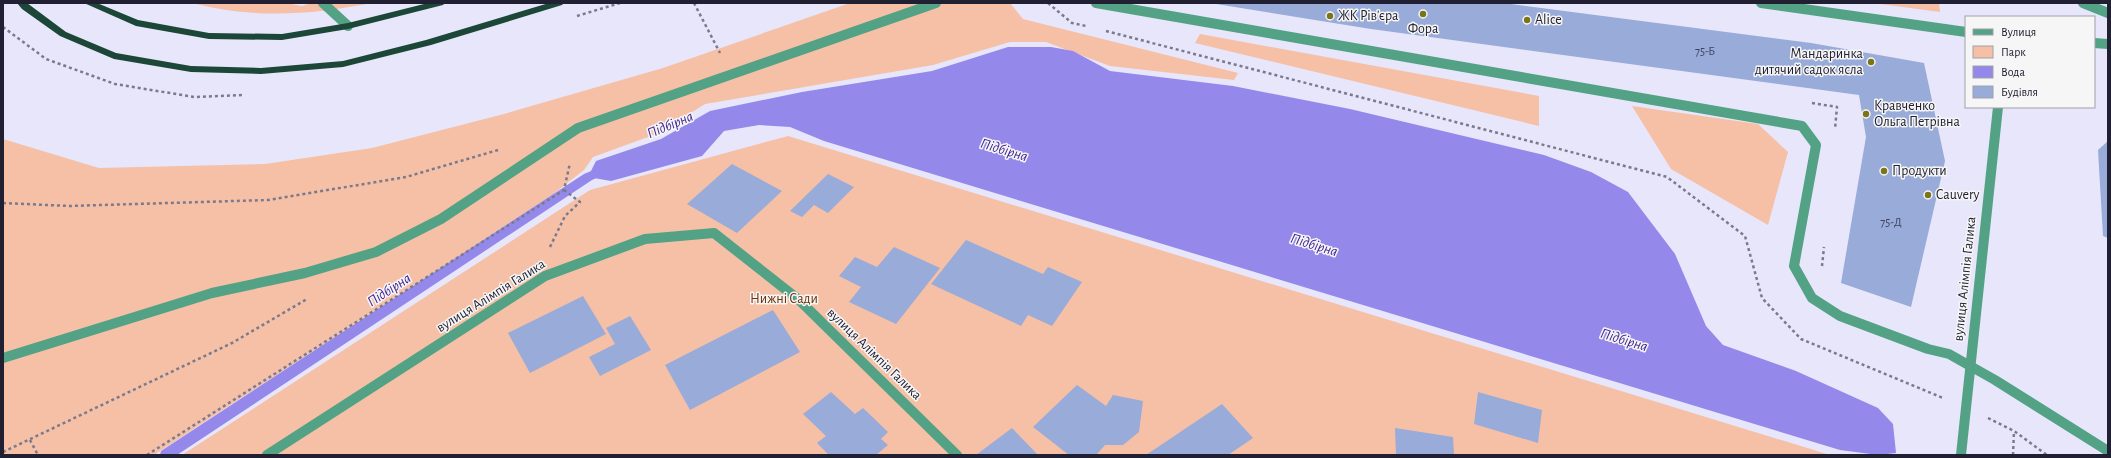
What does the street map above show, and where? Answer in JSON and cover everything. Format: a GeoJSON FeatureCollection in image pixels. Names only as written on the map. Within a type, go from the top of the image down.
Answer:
{"type":"FeatureCollection","features":[{"type":"Feature","properties":{"kind":"highway"},"geometry":{"type":"LineString","coordinates":[[22,3],[25,7],[63,34],[114,56],[191,68],[261,71],[343,64],[428,43],[559,3]]}},
{"type":"Feature","properties":{"kind":"highway"},"geometry":{"type":"LineString","coordinates":[[90,3],[136,23],[209,36],[282,36],[348,26],[440,3]]}},
{"type":"Feature","properties":{"kind":"street"},"geometry":{"type":"LineString","coordinates":[[323,3],[348,26]]}},
{"type":"Feature","properties":{"kind":"street"},"geometry":{"type":"LineString","coordinates":[[3,358],[212,293],[305,274],[376,252],[441,219],[578,128],[936,3]]}},
{"type":"Feature","properties":{"kind":"street"},"geometry":{"type":"LineString","coordinates":[[1096,3],[1802,126],[1816,146],[1794,266],[1812,298],[1840,316],[1928,348],[1949,354],[1970,365],[2108,451]]}},
{"type":"Feature","properties":{"kind":"street"},"geometry":{"type":"LineString","coordinates":[[1761,3],[1965,32]]}},
{"type":"Feature","properties":{"kind":"street"},"geometry":{"type":"LineString","coordinates":[[2083,3],[2108,13]]}},
{"type":"Feature","properties":{"kind":"street"},"geometry":{"type":"LineString","coordinates":[[2095,43],[2108,44]]}},
{"type":"Feature","properties":{"kind":"street","name":"вулиця Алімпія Галика"},"geometry":{"type":"LineString","coordinates":[[1961,455],[1998,108]]}},
{"type":"Feature","properties":{"kind":"street","name":"вулиця Алімпія Галика"},"geometry":{"type":"LineString","coordinates":[[267,455],[545,276],[645,239],[714,233],[798,300],[957,455]]}},
{"type":"Feature","properties":{"kind":"path"},"geometry":{"type":"LineString","coordinates":[[694,3],[731,74]]}},
{"type":"Feature","properties":{"kind":"path"},"geometry":{"type":"LineString","coordinates":[[1048,3],[1072,22],[1088,26]]}},
{"type":"Feature","properties":{"kind":"path"},"geometry":{"type":"LineString","coordinates":[[1103,30],[1667,177],[1745,236],[1762,298],[1801,339],[1966,407],[2014,430],[2047,455]]}},
{"type":"Feature","properties":{"kind":"path"},"geometry":{"type":"LineString","coordinates":[[147,455],[564,190],[578,128]]}},
{"type":"Feature","properties":{"kind":"path"},"geometry":{"type":"LineString","coordinates":[[3,203],[69,206],[268,200],[406,177],[503,149]]}},
{"type":"Feature","properties":{"kind":"path"},"geometry":{"type":"LineString","coordinates":[[545,276],[542,264],[565,216],[580,202],[564,190]]}},
{"type":"Feature","properties":{"kind":"path"},"geometry":{"type":"LineString","coordinates":[[3,452],[232,343],[313,295]]}},
{"type":"Feature","properties":{"kind":"path"},"geometry":{"type":"LineString","coordinates":[[2012,455],[2014,430]]}},
{"type":"Feature","properties":{"kind":"path"},"geometry":{"type":"LineString","coordinates":[[30,440],[38,455]]}},
{"type":"Feature","properties":{"kind":"green space"},"geometry":{"type":"Polygon","coordinates":[[[192,3],[286,3],[302,6],[311,3],[372,3],[326,10],[282,14],[238,11],[192,3]]]}},
{"type":"Feature","properties":{"kind":"green space"},"geometry":{"type":"Polygon","coordinates":[[[850,3],[1010,3],[1023,19],[1238,73],[1234,80],[1110,66],[1046,42],[1010,42],[933,65],[705,104],[659,133],[593,157],[584,170],[552,195],[154,455],[3,455],[3,139],[99,168],[265,164],[372,148],[504,114],[663,68],[850,3]]]}},
{"type":"Feature","properties":{"kind":"green space"},"geometry":{"type":"Polygon","coordinates":[[[1873,3],[1939,3],[1940,12],[1873,3]]]}},
{"type":"Feature","properties":{"kind":"green space"},"geometry":{"type":"Polygon","coordinates":[[[1200,34],[1539,96],[1539,126],[1195,43],[1200,34]]]}},
{"type":"Feature","properties":{"kind":"green space"},"geometry":{"type":"Polygon","coordinates":[[[1632,106],[1758,124],[1788,152],[1768,225],[1671,169],[1632,106]]]}},
{"type":"Feature","properties":{"kind":"green space","name":"Нижні Сади"},"geometry":{"type":"Polygon","coordinates":[[[788,136],[1830,455],[182,455],[590,190],[788,136]]]}},
{"type":"Feature","properties":{"kind":"water"},"geometry":{"type":"Polygon","coordinates":[[[1008,47],[1051,47],[1073,51],[1110,71],[1233,86],[1350,109],[1544,155],[1591,172],[1628,192],[1675,254],[1706,326],[1723,345],[1796,371],[1878,408],[1893,424],[1896,453],[1878,455],[1840,450],[824,141],[790,127],[759,125],[724,131],[702,156],[611,181],[588,177],[596,161],[661,139],[710,111],[802,92],[932,71],[1008,47]]]}},
{"type":"Feature","properties":{"kind":"building"},"geometry":{"type":"Polygon","coordinates":[[[1210,3],[1503,3],[1811,43],[1924,63],[1945,161],[1911,307],[1841,283],[1866,137],[1859,95],[1371,29],[1210,3]]]}},
{"type":"Feature","properties":{"kind":"building"},"geometry":{"type":"Polygon","coordinates":[[[2108,141],[2108,238],[2103,236],[2098,150],[2108,141]]]}},
{"type":"Feature","properties":{"kind":"building"},"geometry":{"type":"Polygon","coordinates":[[[732,164],[782,191],[737,233],[687,204],[732,164]]]}},
{"type":"Feature","properties":{"kind":"building"},"geometry":{"type":"Polygon","coordinates":[[[828,174],[854,187],[828,213],[814,205],[802,217],[790,211],[828,174]]]}},
{"type":"Feature","properties":{"kind":"building"},"geometry":{"type":"Polygon","coordinates":[[[966,240],[1043,274],[1048,267],[1082,282],[1052,326],[1028,315],[1021,326],[931,284],[966,240]]]}},
{"type":"Feature","properties":{"kind":"building"},"geometry":{"type":"Polygon","coordinates":[[[894,247],[940,268],[896,324],[849,302],[861,287],[839,276],[855,257],[877,267],[894,247]]]}},
{"type":"Feature","properties":{"kind":"building"},"geometry":{"type":"Polygon","coordinates":[[[583,296],[606,334],[530,373],[508,333],[583,296]]]}},
{"type":"Feature","properties":{"kind":"building"},"geometry":{"type":"Polygon","coordinates":[[[773,310],[800,352],[690,410],[665,365],[773,310]]]}},
{"type":"Feature","properties":{"kind":"building"},"geometry":{"type":"Polygon","coordinates":[[[630,316],[651,350],[600,376],[589,357],[615,344],[606,328],[630,316]]]}},
{"type":"Feature","properties":{"kind":"building"},"geometry":{"type":"Polygon","coordinates":[[[1077,385],[1106,406],[1113,395],[1143,401],[1139,432],[1123,445],[1105,445],[1096,455],[1069,455],[1033,427],[1077,385]]]}},
{"type":"Feature","properties":{"kind":"building"},"geometry":{"type":"Polygon","coordinates":[[[831,392],[855,414],[863,408],[888,432],[881,439],[888,445],[876,455],[829,455],[817,443],[826,436],[803,414],[831,392]]]}},
{"type":"Feature","properties":{"kind":"building"},"geometry":{"type":"Polygon","coordinates":[[[1478,392],[1542,410],[1538,443],[1474,424],[1478,392]]]}},
{"type":"Feature","properties":{"kind":"building"},"geometry":{"type":"Polygon","coordinates":[[[1222,404],[1253,438],[1228,455],[1146,455],[1222,404]]]}},
{"type":"Feature","properties":{"kind":"building"},"geometry":{"type":"Polygon","coordinates":[[[1012,428],[1038,455],[976,455],[1012,428]]]}},
{"type":"Feature","properties":{"kind":"building"},"geometry":{"type":"Polygon","coordinates":[[[1395,428],[1453,437],[1454,455],[1396,455],[1395,428]]]}},
{"type":"Feature","properties":{"kind":"waterway","name":"Підбірна"},"geometry":{"type":"LineString","coordinates":[[166,455],[588,177],[601,171]]}},
{"type":"Feature","properties":{"kind":"place","name":"Фора"},"geometry":{"type":"Point","coordinates":[1423,14]}},
{"type":"Feature","properties":{"kind":"place","name":"ЖК Рів'єра"},"geometry":{"type":"Point","coordinates":[1330,16]}},
{"type":"Feature","properties":{"kind":"place","name":"Alice"},"geometry":{"type":"Point","coordinates":[1527,20]}},
{"type":"Feature","properties":{"kind":"place","name":"Мандаринка дитячий садок ясла"},"geometry":{"type":"Point","coordinates":[1871,62]}},
{"type":"Feature","properties":{"kind":"place","name":"Кравченко Ольга Петрівна"},"geometry":{"type":"Point","coordinates":[1866,114]}},
{"type":"Feature","properties":{"kind":"place","name":"Продукти"},"geometry":{"type":"Point","coordinates":[1884,171]}},
{"type":"Feature","properties":{"kind":"place","name":"Cauvery"},"geometry":{"type":"Point","coordinates":[1928,195]}}]}
